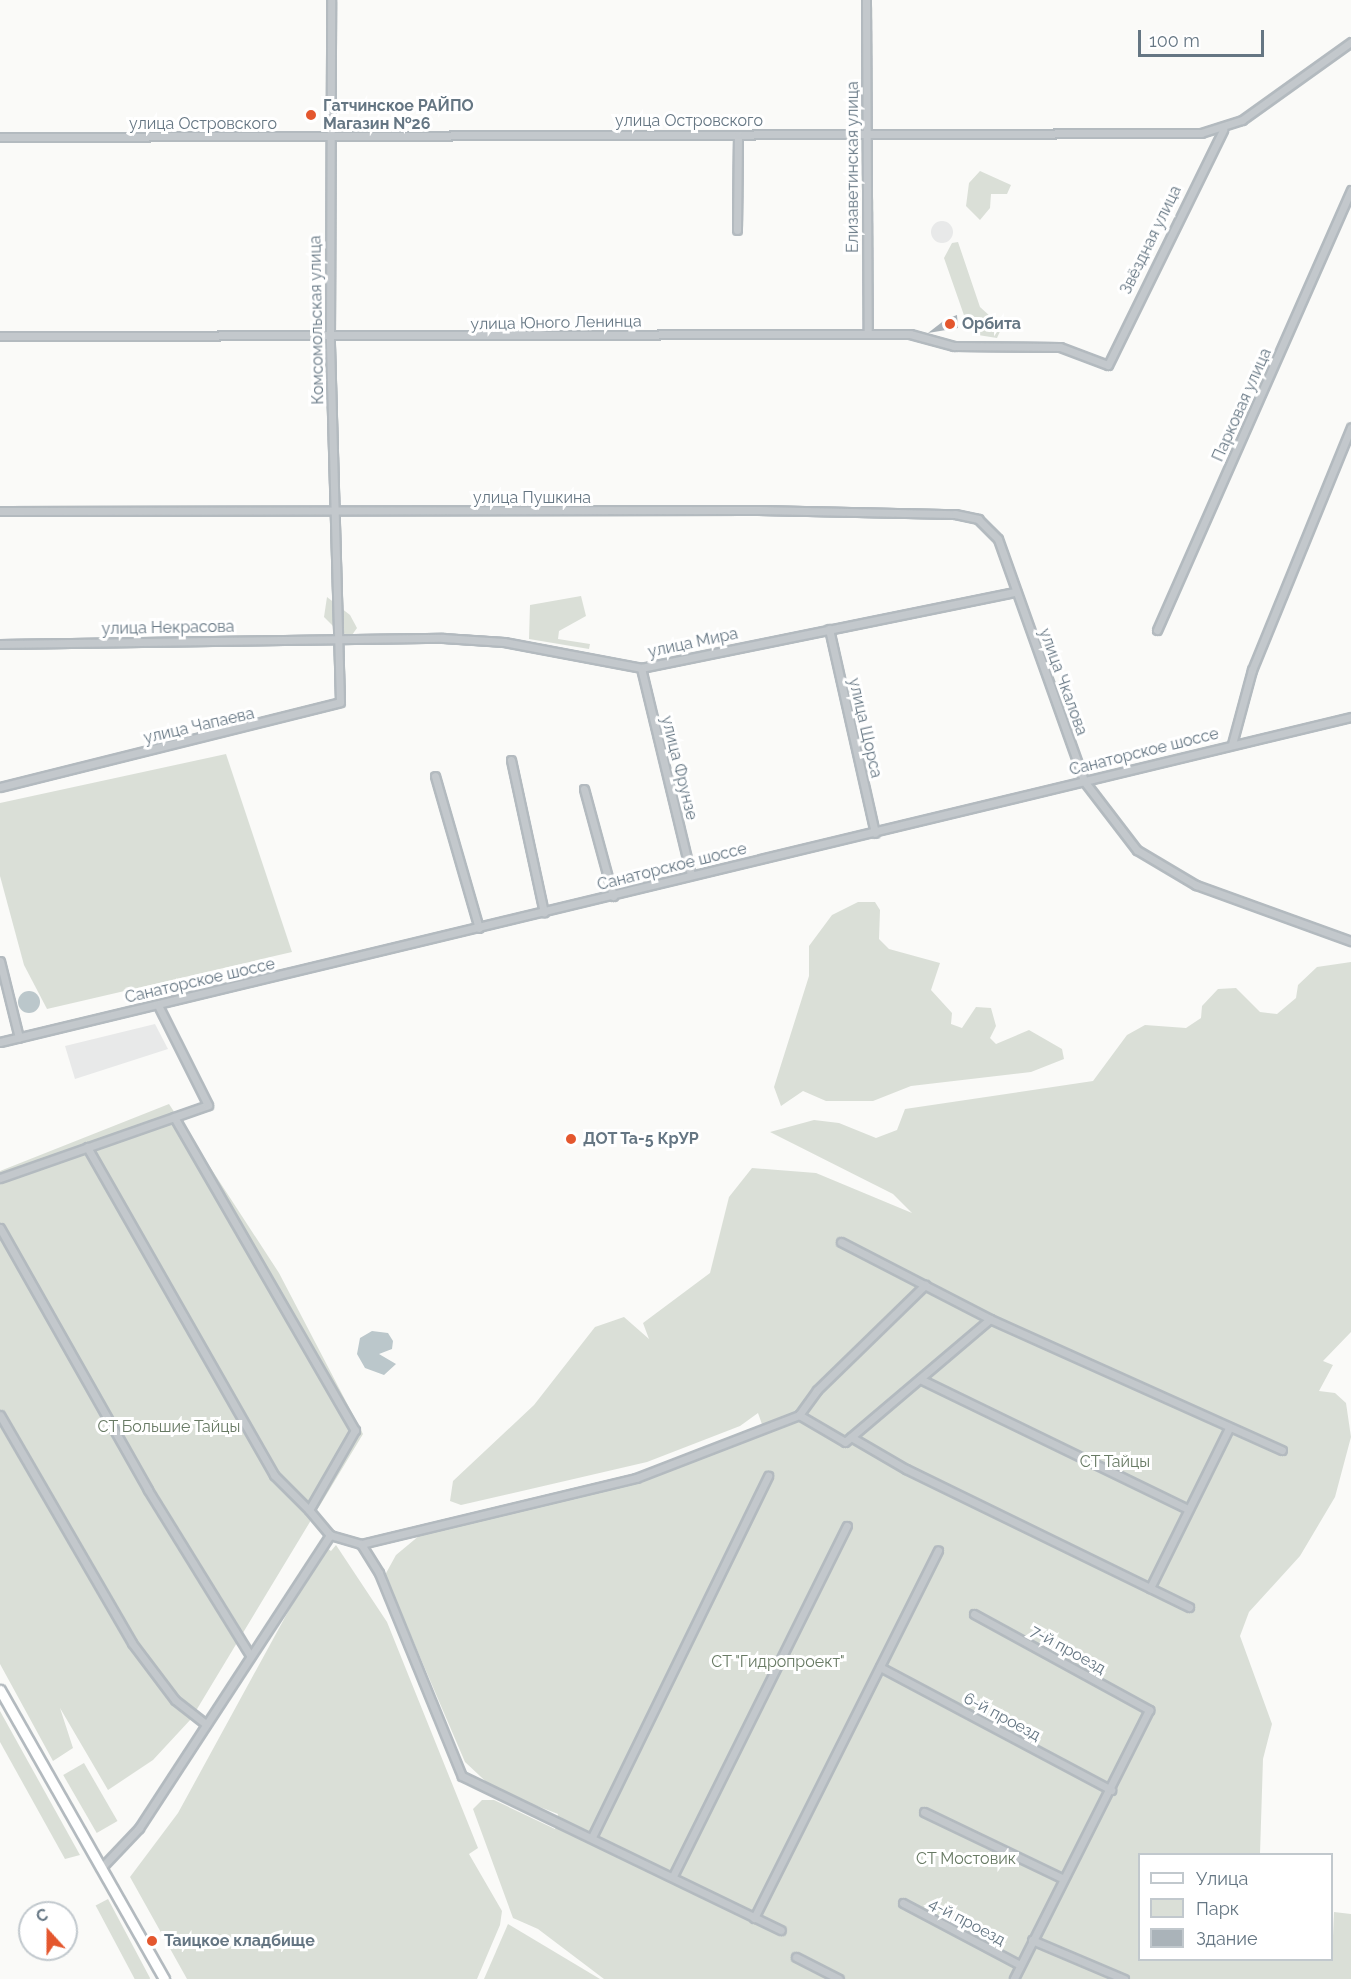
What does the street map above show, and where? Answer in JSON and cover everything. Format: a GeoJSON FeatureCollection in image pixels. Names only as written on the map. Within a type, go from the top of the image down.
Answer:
{"type":"FeatureCollection","features":[{"type":"Feature","properties":{"kind":"main road"},"geometry":{"type":"LineString","coordinates":[[0,1690],[164,1979]]}},
{"type":"Feature","properties":{"kind":"street","name":"Комсомольская улица"},"geometry":{"type":"LineString","coordinates":[[331,0],[330,339],[336,639]]}},
{"type":"Feature","properties":{"kind":"street","name":"Елизаветинская улица"},"geometry":{"type":"LineString","coordinates":[[866,0],[868,333]]}},
{"type":"Feature","properties":{"kind":"street"},"geometry":{"type":"LineString","coordinates":[[1223,130],[1351,42]]}},
{"type":"Feature","properties":{"kind":"street","name":"улица Островского"},"geometry":{"type":"LineString","coordinates":[[0,137],[738,135],[1223,130]]}},
{"type":"Feature","properties":{"kind":"street","name":"Звёздная улица"},"geometry":{"type":"LineString","coordinates":[[1108,364],[1223,130]]}},
{"type":"Feature","properties":{"kind":"street"},"geometry":{"type":"LineString","coordinates":[[737,230],[738,135]]}},
{"type":"Feature","properties":{"kind":"street","name":"Парковая улица"},"geometry":{"type":"LineString","coordinates":[[1157,630],[1351,190]]}},
{"type":"Feature","properties":{"kind":"street","name":"улица Юного Ленинца"},"geometry":{"type":"LineString","coordinates":[[0,336],[330,339],[910,334],[954,346],[1060,347],[1108,364]]}},
{"type":"Feature","properties":{"kind":"street"},"geometry":{"type":"LineString","coordinates":[[1232,744],[1252,670],[1351,427]]}},
{"type":"Feature","properties":{"kind":"street","name":"улица Пушкина"},"geometry":{"type":"LineString","coordinates":[[0,511],[955,513],[991,526],[1017,592]]}},
{"type":"Feature","properties":{"kind":"street","name":"улица Мира"},"geometry":{"type":"LineString","coordinates":[[336,639],[504,642],[641,668],[1017,592]]}},
{"type":"Feature","properties":{"kind":"street","name":"улица Чкалова"},"geometry":{"type":"LineString","coordinates":[[1017,592],[1084,781],[1137,850],[1159,866],[1351,941]]}},
{"type":"Feature","properties":{"kind":"street","name":"улица Щорса"},"geometry":{"type":"LineString","coordinates":[[829,629],[875,833]]}},
{"type":"Feature","properties":{"kind":"street","name":"улица Некрасова"},"geometry":{"type":"LineString","coordinates":[[0,644],[336,639]]}},
{"type":"Feature","properties":{"kind":"street","name":"улица Чапаева"},"geometry":{"type":"LineString","coordinates":[[0,787],[334,707],[341,695],[336,639]]}},
{"type":"Feature","properties":{"kind":"street","name":"улица Фрунзе"},"geometry":{"type":"LineString","coordinates":[[641,668],[691,874]]}},
{"type":"Feature","properties":{"kind":"street","name":"Санаторское шоссе"},"geometry":{"type":"LineString","coordinates":[[0,1042],[1351,717]]}},
{"type":"Feature","properties":{"kind":"street"},"geometry":{"type":"LineString","coordinates":[[512,760],[544,912]]}},
{"type":"Feature","properties":{"kind":"street"},"geometry":{"type":"LineString","coordinates":[[435,776],[479,928]]}},
{"type":"Feature","properties":{"kind":"street"},"geometry":{"type":"LineString","coordinates":[[584,789],[613,896]]}},
{"type":"Feature","properties":{"kind":"street"},"geometry":{"type":"LineString","coordinates":[[0,961],[19,1038]]}},
{"type":"Feature","properties":{"kind":"street"},"geometry":{"type":"LineString","coordinates":[[0,1178],[208,1105],[158,1005]]}},
{"type":"Feature","properties":{"kind":"street"},"geometry":{"type":"LineString","coordinates":[[174,1117],[355,1430],[309,1510]]}},
{"type":"Feature","properties":{"kind":"street"},"geometry":{"type":"LineString","coordinates":[[87,1147],[274,1475],[330,1535],[361,1544],[636,1478],[799,1415],[817,1390],[925,1285]]}},
{"type":"Feature","properties":{"kind":"street"},"geometry":{"type":"LineString","coordinates":[[0,1228],[148,1490],[250,1655]]}},
{"type":"Feature","properties":{"kind":"street"},"geometry":{"type":"LineString","coordinates":[[841,1242],[990,1319],[1282,1450]]}},
{"type":"Feature","properties":{"kind":"street"},"geometry":{"type":"LineString","coordinates":[[799,1415],[845,1442],[990,1319]]}},
{"type":"Feature","properties":{"kind":"street"},"geometry":{"type":"LineString","coordinates":[[920,1379],[1188,1509]]}},
{"type":"Feature","properties":{"kind":"street"},"geometry":{"type":"LineString","coordinates":[[0,1415],[132,1643],[175,1700],[206,1724]]}},
{"type":"Feature","properties":{"kind":"street"},"geometry":{"type":"LineString","coordinates":[[1150,1588],[1230,1428]]}},
{"type":"Feature","properties":{"kind":"street"},"geometry":{"type":"LineString","coordinates":[[851,1437],[1189,1607]]}},
{"type":"Feature","properties":{"kind":"street"},"geometry":{"type":"LineString","coordinates":[[592,1838],[768,1476]]}},
{"type":"Feature","properties":{"kind":"street"},"geometry":{"type":"LineString","coordinates":[[673,1876],[847,1526]]}},
{"type":"Feature","properties":{"kind":"street"},"geometry":{"type":"LineString","coordinates":[[101,1868],[139,1828],[330,1535]]}},
{"type":"Feature","properties":{"kind":"street"},"geometry":{"type":"LineString","coordinates":[[361,1544],[379,1573],[462,1776],[781,1930]]}},
{"type":"Feature","properties":{"kind":"street"},"geometry":{"type":"LineString","coordinates":[[754,1918],[938,1551]]}},
{"type":"Feature","properties":{"kind":"street","name":"7-й проезд"},"geometry":{"type":"LineString","coordinates":[[974,1614],[1149,1710],[1111,1790]]}},
{"type":"Feature","properties":{"kind":"street","name":"6-й проезд"},"geometry":{"type":"LineString","coordinates":[[880,1667],[1111,1790]]}},
{"type":"Feature","properties":{"kind":"street"},"geometry":{"type":"LineString","coordinates":[[1014,1979],[1062,1878],[1111,1790]]}},
{"type":"Feature","properties":{"kind":"street"},"geometry":{"type":"LineString","coordinates":[[924,1812],[1062,1878]]}},
{"type":"Feature","properties":{"kind":"street","name":"4-й проезд"},"geometry":{"type":"LineString","coordinates":[[903,1903],[1020,1965]]}},
{"type":"Feature","properties":{"kind":"street"},"geometry":{"type":"LineString","coordinates":[[1032,1940],[1124,1979]]}},
{"type":"Feature","properties":{"kind":"street"},"geometry":{"type":"LineString","coordinates":[[796,1957],[839,1979]]}},
{"type":"Feature","properties":{"kind":"shaded area"},"geometry":{"type":"Polygon","coordinates":[[[942,221],[950,224],[953,232],[950,240],[942,243],[934,240],[931,232],[934,224],[942,221]]]}},
{"type":"Feature","properties":{"kind":"shaded area"},"geometry":{"type":"Polygon","coordinates":[[[25,991],[33,991],[40,998],[40,1006],[33,1013],[25,1013],[18,1006],[18,998],[25,991]]]}},
{"type":"Feature","properties":{"kind":"shaded area"},"geometry":{"type":"Polygon","coordinates":[[[155,1024],[168,1049],[75,1079],[65,1046],[155,1024]]]}},
{"type":"Feature","properties":{"kind":"shaded area"},"geometry":{"type":"Polygon","coordinates":[[[372,1331],[388,1333],[393,1341],[392,1349],[379,1354],[396,1364],[384,1375],[365,1368],[357,1354],[360,1338],[372,1331]]]}},
{"type":"Feature","properties":{"kind":"green space"},"geometry":{"type":"Polygon","coordinates":[[[980,171],[1011,185],[1007,194],[991,194],[990,208],[980,220],[966,206],[969,183],[980,171]]]}},
{"type":"Feature","properties":{"kind":"green space"},"geometry":{"type":"Polygon","coordinates":[[[958,242],[980,307],[1002,327],[997,338],[978,335],[966,321],[944,258],[952,243],[958,242]]]}},
{"type":"Feature","properties":{"kind":"green space"},"geometry":{"type":"Polygon","coordinates":[[[581,596],[586,616],[559,631],[558,639],[590,644],[589,649],[529,639],[530,605],[581,596]]]}},
{"type":"Feature","properties":{"kind":"green space"},"geometry":{"type":"Polygon","coordinates":[[[327,597],[350,615],[357,628],[352,635],[340,633],[324,617],[327,597]]]}},
{"type":"Feature","properties":{"kind":"green space"},"geometry":{"type":"Polygon","coordinates":[[[226,754],[292,952],[47,1009],[24,965],[0,876],[0,803],[226,754]]]}},
{"type":"Feature","properties":{"kind":"green space"},"geometry":{"type":"Polygon","coordinates":[[[858,902],[875,902],[880,910],[879,939],[889,949],[940,963],[931,990],[952,1013],[951,1024],[962,1028],[976,1007],[991,1008],[996,1026],[990,1038],[996,1044],[1029,1030],[1062,1049],[1064,1059],[1031,1072],[911,1086],[873,1101],[826,1101],[803,1091],[781,1106],[774,1087],[809,976],[809,946],[832,915],[858,902]]]}},
{"type":"Feature","properties":{"kind":"green space"},"geometry":{"type":"Polygon","coordinates":[[[1351,962],[1351,1332],[1323,1361],[1333,1365],[1319,1391],[1335,1393],[1346,1403],[1351,1437],[1335,1497],[1300,1556],[1249,1612],[1240,1636],[1272,1724],[1263,1759],[1260,1853],[1138,1853],[1138,1961],[1333,1961],[1334,1912],[1351,1914],[1351,1979],[604,1979],[538,1929],[513,1918],[473,1809],[482,1800],[494,1800],[555,1829],[558,1814],[495,1790],[465,1762],[385,1575],[396,1555],[420,1535],[639,1480],[764,1430],[758,1413],[740,1426],[647,1462],[461,1505],[450,1501],[453,1481],[534,1405],[595,1327],[624,1317],[649,1339],[643,1323],[710,1273],[729,1197],[752,1168],[816,1173],[912,1213],[893,1194],[770,1132],[814,1120],[839,1123],[876,1138],[897,1130],[905,1109],[1093,1081],[1127,1035],[1145,1025],[1186,1028],[1201,1018],[1202,1006],[1218,989],[1236,988],[1260,1012],[1277,1014],[1296,998],[1298,985],[1317,967],[1351,962]]]}},
{"type":"Feature","properties":{"kind":"green space","name":"СТ Большие Тайцы"},"geometry":{"type":"Polygon","coordinates":[[[169,1104],[279,1273],[363,1434],[191,1719],[153,1760],[108,1790],[60,1708],[73,1748],[53,1761],[0,1664],[0,1171],[169,1104]]]}},
{"type":"Feature","properties":{"kind":"green space"},"geometry":{"type":"Polygon","coordinates":[[[336,1545],[387,1622],[478,1848],[469,1854],[502,1911],[500,1925],[477,1979],[187,1979],[130,1877],[178,1813],[324,1546],[331,1551],[336,1545]]]}},
{"type":"Feature","properties":{"kind":"green space"},"geometry":{"type":"Polygon","coordinates":[[[0,1711],[80,1855],[65,1859],[0,1742],[0,1711]]]}},
{"type":"Feature","properties":{"kind":"green space"},"geometry":{"type":"Polygon","coordinates":[[[84,1763],[118,1821],[97,1833],[63,1775],[84,1763]]]}},
{"type":"Feature","properties":{"kind":"green space"},"geometry":{"type":"Polygon","coordinates":[[[108,1899],[150,1978],[135,1979],[96,1906],[108,1899]]]}},
{"type":"Feature","properties":{"kind":"green space"},"geometry":{"type":"Polygon","coordinates":[[[508,1924],[600,1979],[484,1979],[508,1924]]]}},
{"type":"Feature","properties":{"kind":"building","name":"Орбита"},"geometry":{"type":"Polygon","coordinates":[[[957,315],[958,328],[928,333],[946,319],[957,315]]]}},
{"type":"Feature","properties":{"kind":"place","name":"Гатчинское РАЙПО Магазин №26"},"geometry":{"type":"Point","coordinates":[311,115]}},
{"type":"Feature","properties":{"kind":"place","name":"Орбита"},"geometry":{"type":"Point","coordinates":[950,324]}},
{"type":"Feature","properties":{"kind":"place","name":"ДОТ Та-5 КрУР"},"geometry":{"type":"Point","coordinates":[571,1139]}},
{"type":"Feature","properties":{"kind":"place","name":"Таицкое кладбище"},"geometry":{"type":"Point","coordinates":[152,1941]}},
{"type":"Feature","properties":{"kind":"park label","name":"СТ Тайцы"},"geometry":{"type":"Point","coordinates":[1115,1462]}},
{"type":"Feature","properties":{"kind":"park label","name":"СТ \"Гидропроект\""},"geometry":{"type":"Point","coordinates":[778,1662]}},
{"type":"Feature","properties":{"kind":"park label","name":"СТ Мостовик"},"geometry":{"type":"Point","coordinates":[966,1859]}}]}
